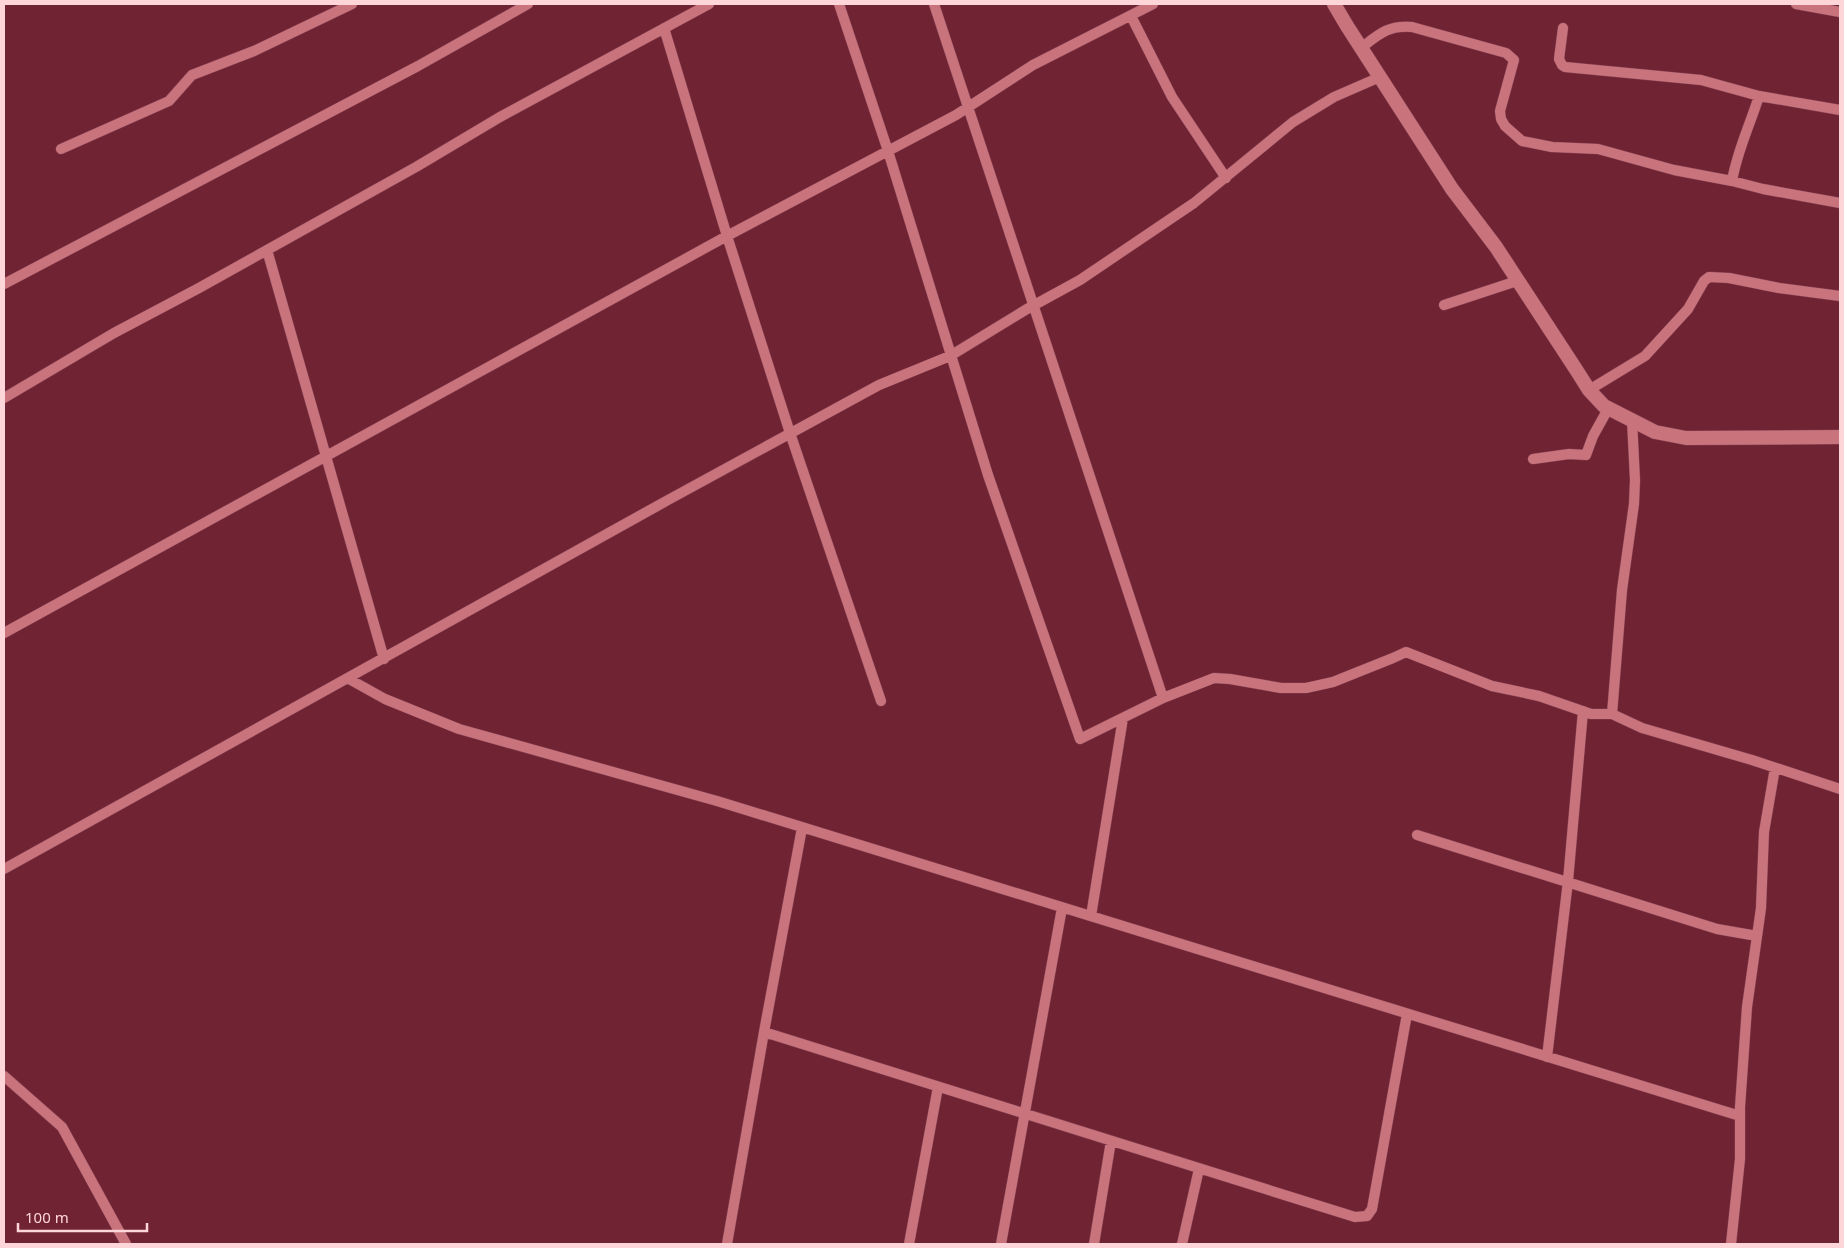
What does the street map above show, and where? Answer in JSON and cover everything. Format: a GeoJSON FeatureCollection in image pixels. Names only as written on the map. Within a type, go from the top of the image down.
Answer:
{"type":"FeatureCollection","features":[{"type":"Feature","properties":{"kind":"street"},"geometry":{"type":"LineString","coordinates":[[61,149],[169,101],[192,75],[254,51],[352,4]]}},
{"type":"Feature","properties":{"kind":"street"},"geometry":{"type":"LineString","coordinates":[[4,284],[418,66],[528,4]]}},
{"type":"Feature","properties":{"kind":"street"},"geometry":{"type":"LineString","coordinates":[[4,398],[114,333],[267,250],[500,117],[709,4]]}},
{"type":"Feature","properties":{"kind":"street"},"geometry":{"type":"LineString","coordinates":[[839,4],[888,151],[988,475],[1080,739],[1163,698],[1214,678],[1280,688],[1306,688],[1333,682],[1406,652],[1492,686],[1539,696],[1591,714],[1612,714],[1642,728],[1774,768],[1839,785]]}},
{"type":"Feature","properties":{"kind":"street"},"geometry":{"type":"LineString","coordinates":[[934,4],[1163,698]]}},
{"type":"Feature","properties":{"kind":"street"},"geometry":{"type":"LineString","coordinates":[[4,633],[727,236],[926,132],[1034,65],[1153,4]]}},
{"type":"Feature","properties":{"kind":"street"},"geometry":{"type":"LineString","coordinates":[[1334,4],[1452,189],[1496,247],[1589,390],[1608,409],[1656,432],[1686,438],[1840,437]]}},
{"type":"Feature","properties":{"kind":"street"},"geometry":{"type":"LineString","coordinates":[[1796,4],[1840,12]]}},
{"type":"Feature","properties":{"kind":"street"},"geometry":{"type":"LineString","coordinates":[[1131,16],[1172,97],[1226,178]]}},
{"type":"Feature","properties":{"kind":"street"},"geometry":{"type":"LineString","coordinates":[[1361,48],[1385,30],[1400,26],[1412,27],[1506,53],[1514,60],[1500,111],[1501,119],[1522,141],[1552,147],[1598,149],[1674,170],[1840,203]]}},
{"type":"Feature","properties":{"kind":"street"},"geometry":{"type":"LineString","coordinates":[[664,28],[727,236],[790,433],[881,701]]}},
{"type":"Feature","properties":{"kind":"street"},"geometry":{"type":"LineString","coordinates":[[1563,28],[1559,60],[1562,66],[1565,67],[1701,80],[1759,96],[1840,110]]}},
{"type":"Feature","properties":{"kind":"street"},"geometry":{"type":"LineString","coordinates":[[4,869],[790,433],[879,385],[950,356],[1034,305],[1080,280],[1194,203],[1293,122],[1334,97],[1380,77]]}},
{"type":"Feature","properties":{"kind":"street"},"geometry":{"type":"LineString","coordinates":[[1732,181],[1735,162],[1759,96]]}},
{"type":"Feature","properties":{"kind":"street"},"geometry":{"type":"LineString","coordinates":[[267,250],[384,659]]}},
{"type":"Feature","properties":{"kind":"street"},"geometry":{"type":"LineString","coordinates":[[1589,390],[1646,356],[1688,309],[1704,281],[1709,277],[1729,278],[1779,288],[1840,296]]}},
{"type":"Feature","properties":{"kind":"street"},"geometry":{"type":"LineString","coordinates":[[1444,306],[1517,281]]}},
{"type":"Feature","properties":{"kind":"street"},"geometry":{"type":"LineString","coordinates":[[1533,459],[1569,454],[1586,455],[1593,436],[1608,409]]}},
{"type":"Feature","properties":{"kind":"street"},"geometry":{"type":"LineString","coordinates":[[1612,714],[1622,590],[1636,480],[1632,420]]}},
{"type":"Feature","properties":{"kind":"street"},"geometry":{"type":"LineString","coordinates":[[349,678],[385,699],[459,728],[708,799],[1740,1116]]}},
{"type":"Feature","properties":{"kind":"street"},"geometry":{"type":"LineString","coordinates":[[1547,1057],[1568,882],[1583,711]]}},
{"type":"Feature","properties":{"kind":"street"},"geometry":{"type":"LineString","coordinates":[[1091,916],[1122,718]]}},
{"type":"Feature","properties":{"kind":"street"},"geometry":{"type":"LineString","coordinates":[[1732,1244],[1740,1159],[1740,1116],[1747,1007],[1761,908],[1764,832],[1774,768]]}},
{"type":"Feature","properties":{"kind":"street"},"geometry":{"type":"LineString","coordinates":[[727,1244],[802,828]]}},
{"type":"Feature","properties":{"kind":"street"},"geometry":{"type":"LineString","coordinates":[[1417,834],[1717,929],[1757,936]]}},
{"type":"Feature","properties":{"kind":"street"},"geometry":{"type":"LineString","coordinates":[[1001,1244],[1062,908]]}},
{"type":"Feature","properties":{"kind":"street"},"geometry":{"type":"LineString","coordinates":[[764,1032],[1355,1217],[1367,1216],[1372,1209],[1407,1014]]}},
{"type":"Feature","properties":{"kind":"street"},"geometry":{"type":"LineString","coordinates":[[4,1076],[62,1127],[126,1244]]}},
{"type":"Feature","properties":{"kind":"street"},"geometry":{"type":"LineString","coordinates":[[909,1244],[938,1087]]}},
{"type":"Feature","properties":{"kind":"street"},"geometry":{"type":"LineString","coordinates":[[1094,1244],[1111,1141]]}},
{"type":"Feature","properties":{"kind":"street"},"geometry":{"type":"LineString","coordinates":[[1182,1244],[1199,1169]]}}]}
